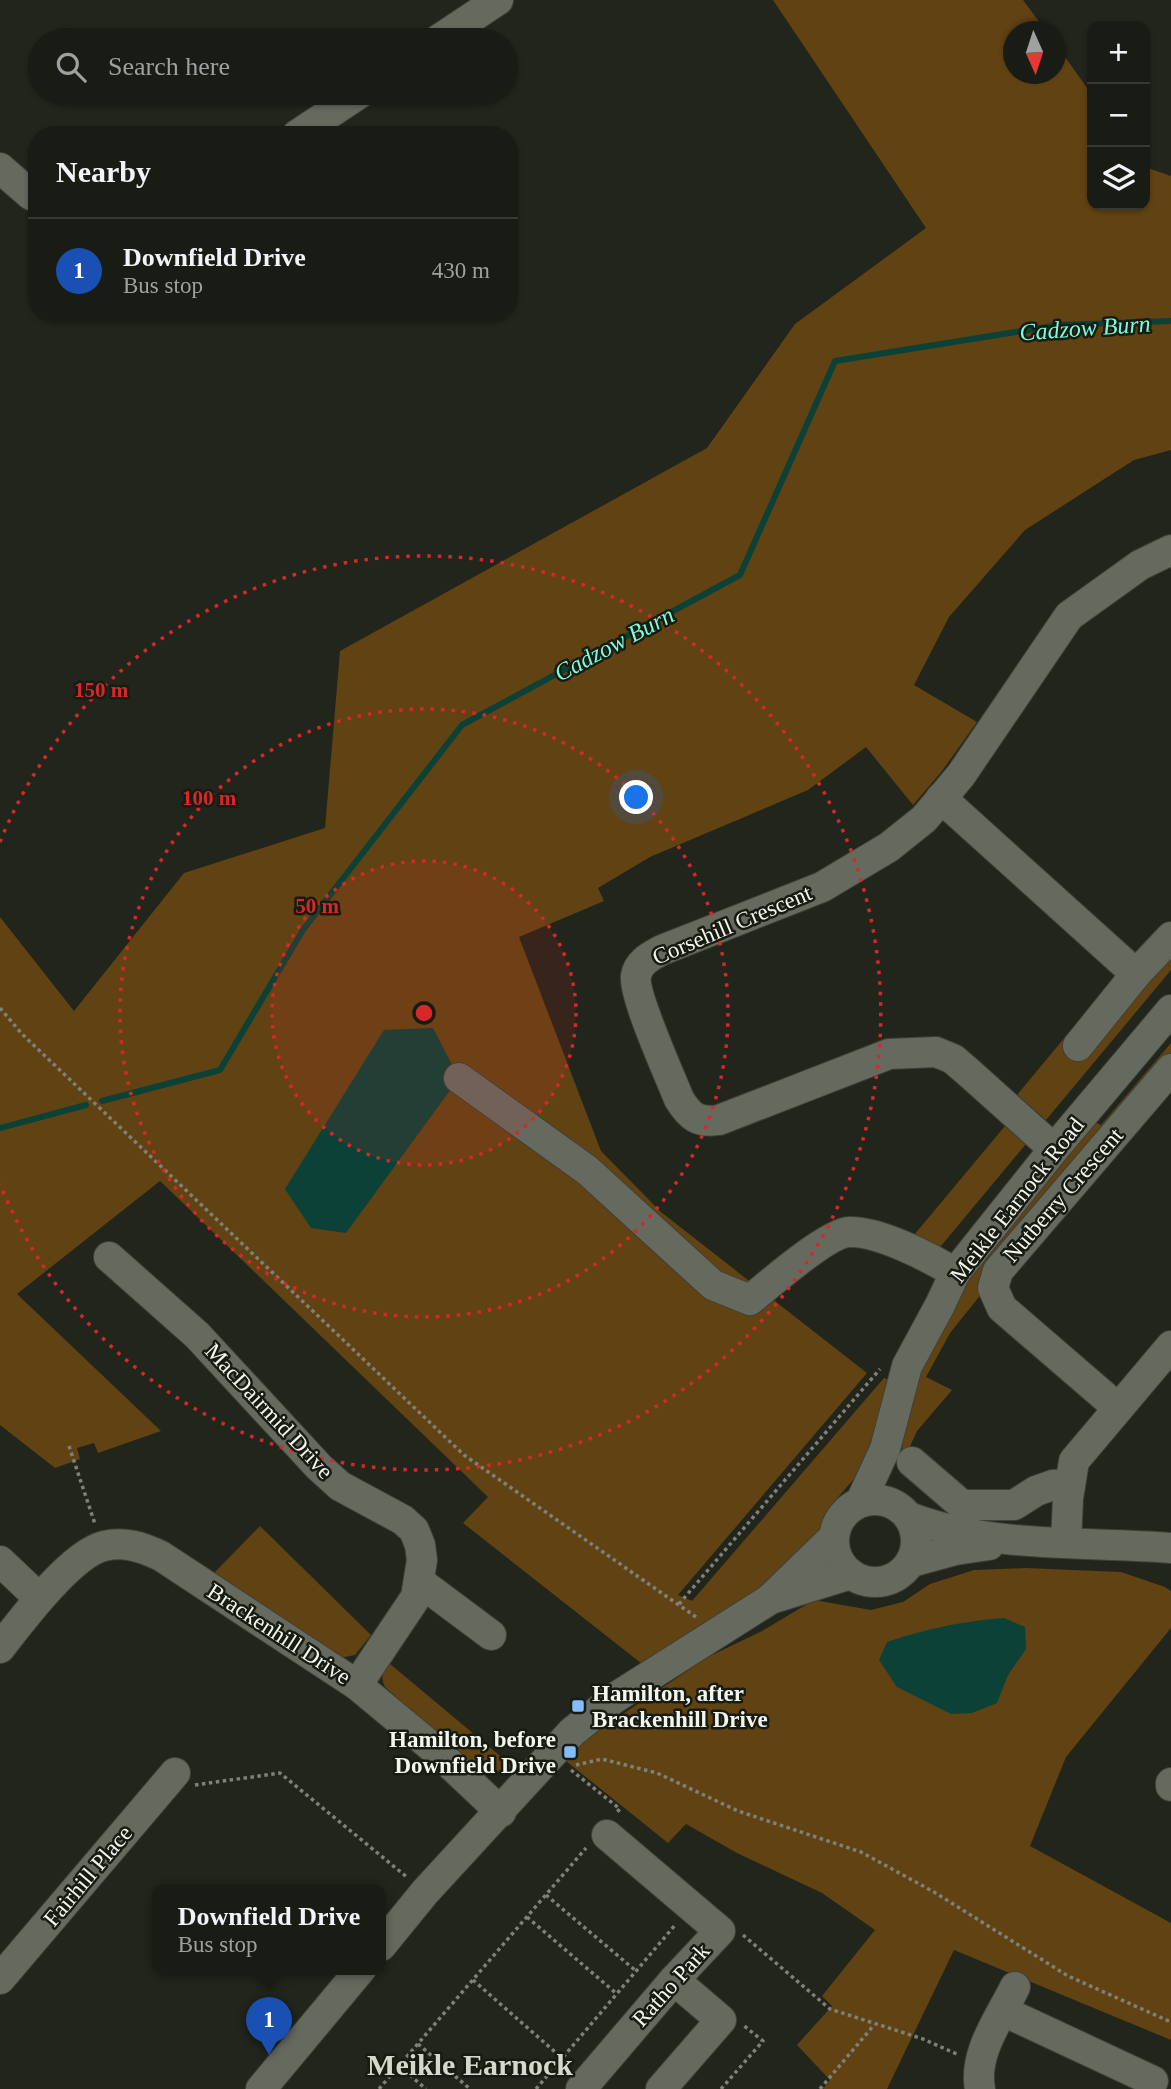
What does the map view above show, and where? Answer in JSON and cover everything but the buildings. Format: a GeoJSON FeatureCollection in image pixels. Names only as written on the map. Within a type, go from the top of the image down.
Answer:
{"type":"FeatureCollection","features":[{"type":"Feature","properties":{"kind":"street"},"geometry":{"type":"LineString","coordinates":[[456,28],[498,0]]}},
{"type":"Feature","properties":{"kind":"street"},"geometry":{"type":"LineString","coordinates":[[310,126],[342,105]]}},
{"type":"Feature","properties":{"kind":"street"},"geometry":{"type":"LineString","coordinates":[[0,168],[28,192]]}},
{"type":"Feature","properties":{"kind":"street","name":"Corsehill Crescent"},"geometry":{"type":"LineString","coordinates":[[1054,1149],[953,1059],[936,1052],[889,1054],[719,1120],[695,1120],[687,1113],[679,1099],[637,993],[636,974],[645,960],[662,950],[822,887],[889,847],[924,819],[961,775],[1069,616],[1140,565],[1171,550]]}},
{"type":"Feature","properties":{"kind":"street"},"geometry":{"type":"LineString","coordinates":[[941,799],[1136,974]]}},
{"type":"Feature","properties":{"kind":"street"},"geometry":{"type":"LineString","coordinates":[[1078,1046],[1136,974],[1171,937]]}},
{"type":"Feature","properties":{"kind":"street","name":"Meikle Earnock Road"},"geometry":{"type":"LineString","coordinates":[[861,1501],[885,1449],[907,1366],[955,1273],[1054,1149],[1171,1010]]}},
{"type":"Feature","properties":{"kind":"street","name":"Nutberry Crescent"},"geometry":{"type":"LineString","coordinates":[[1118,1408],[1002,1308],[993,1288],[998,1270],[1171,1069]]}},
{"type":"Feature","properties":{"kind":"street"},"geometry":{"type":"LineString","coordinates":[[459,1077],[587,1170],[713,1286],[750,1300],[808,1253],[847,1232],[890,1240],[955,1273]]}},
{"type":"Feature","properties":{"kind":"street","name":"MacDairmid Drive"},"geometry":{"type":"LineString","coordinates":[[127,1262],[319,1467],[340,1486],[403,1520],[414,1530],[422,1560],[416,1597],[357,1685]]}},
{"type":"Feature","properties":{"kind":"street"},"geometry":{"type":"LineString","coordinates":[[1066,1543],[1074,1461],[1171,1346]]}},
{"type":"Feature","properties":{"kind":"street","name":"Meikle Earnock Road"},"geometry":{"type":"LineString","coordinates":[[885,1449],[905,1513]]}},
{"type":"Feature","properties":{"kind":"street"},"geometry":{"type":"LineString","coordinates":[[912,1462],[962,1505],[1014,1505],[1036,1490],[1070,1484]]}},
{"type":"Feature","properties":{"kind":"street"},"geometry":{"type":"LineString","coordinates":[[1028,1542],[955,1550],[911,1562],[894,1577],[872,1582],[851,1574],[841,1564],[835,1551],[834,1537],[838,1522],[848,1509],[861,1501],[875,1499],[888,1501],[934,1527],[966,1534],[1028,1542],[1171,1548]]}},
{"type":"Feature","properties":{"kind":"street"},"geometry":{"type":"LineString","coordinates":[[905,1513],[915,1529],[916,1546],[911,1562]]}},
{"type":"Feature","properties":{"kind":"street"},"geometry":{"type":"LineString","coordinates":[[386,1939],[425,1892],[572,1732],[612,1699],[769,1600],[834,1537]]}},
{"type":"Feature","properties":{"kind":"street","name":"Brackenhill Drive"},"geometry":{"type":"LineString","coordinates":[[102,1546],[123,1544],[143,1548],[161,1556],[357,1685],[433,1748],[500,1812]]}},
{"type":"Feature","properties":{"kind":"street"},"geometry":{"type":"LineString","coordinates":[[0,1648],[39,1598],[85,1555],[102,1546]]}},
{"type":"Feature","properties":{"kind":"street"},"geometry":{"type":"LineString","coordinates":[[0,1561],[39,1598]]}},
{"type":"Feature","properties":{"kind":"street"},"geometry":{"type":"LineString","coordinates":[[769,1600],[851,1574]]}},
{"type":"Feature","properties":{"kind":"street"},"geometry":{"type":"LineString","coordinates":[[420,1581],[491,1635]]}},
{"type":"Feature","properties":{"kind":"street","name":"Fairhill Place"},"geometry":{"type":"LineString","coordinates":[[0,1979],[175,1773]]}},
{"type":"Feature","properties":{"kind":"street","name":"Ratho Park"},"geometry":{"type":"LineString","coordinates":[[592,2085],[674,1980],[720,1931],[600,1838]]}},
{"type":"Feature","properties":{"kind":"street"},"geometry":{"type":"LineString","coordinates":[[276,2084],[357,1975]]}},
{"type":"Feature","properties":{"kind":"street"},"geometry":{"type":"LineString","coordinates":[[662,2089],[721,2020],[674,1980]]}},
{"type":"Feature","properties":{"kind":"street"},"geometry":{"type":"LineString","coordinates":[[980,2077],[1009,1999],[1153,2081]]}},
{"type":"Feature","properties":{"kind":"path"},"geometry":{"type":"LineString","coordinates":[[0,1008],[22,1034],[464,1455],[718,1633]]}},
{"type":"Feature","properties":{"kind":"path"},"geometry":{"type":"LineString","coordinates":[[679,1604],[882,1367]]}},
{"type":"Feature","properties":{"kind":"path"},"geometry":{"type":"LineString","coordinates":[[69,1446],[102,1546]]}},
{"type":"Feature","properties":{"kind":"path"},"geometry":{"type":"LineString","coordinates":[[596,1788],[567,1767],[602,1759],[657,1773],[738,1811],[861,1852],[934,1892],[1068,1976],[1171,2022]]}},
{"type":"Feature","properties":{"kind":"path"},"geometry":{"type":"LineString","coordinates":[[175,1773],[194,1785],[280,1773],[425,1892]]}},
{"type":"Feature","properties":{"kind":"path"},"geometry":{"type":"LineString","coordinates":[[379,2089],[546,1895],[600,1838]]}},
{"type":"Feature","properties":{"kind":"path"},"geometry":{"type":"LineString","coordinates":[[546,1895],[636,1971]]}},
{"type":"Feature","properties":{"kind":"path"},"geometry":{"type":"LineString","coordinates":[[536,2089],[691,1907]]}},
{"type":"Feature","properties":{"kind":"path"},"geometry":{"type":"LineString","coordinates":[[527,1917],[617,1994]]}},
{"type":"Feature","properties":{"kind":"path"},"geometry":{"type":"LineString","coordinates":[[720,1931],[743,1936],[830,2009],[923,2039],[980,2077]]}},
{"type":"Feature","properties":{"kind":"path"},"geometry":{"type":"LineString","coordinates":[[473,1980],[562,2058]]}},
{"type":"Feature","properties":{"kind":"path"},"geometry":{"type":"LineString","coordinates":[[820,2089],[874,2025]]}},
{"type":"Feature","properties":{"kind":"path"},"geometry":{"type":"LineString","coordinates":[[418,2044],[470,2089]]}},
{"type":"Feature","properties":{"kind":"path"},"geometry":{"type":"LineString","coordinates":[[399,2066],[426,2089]]}},
{"type":"Feature","properties":{"kind":"shaded area"},"geometry":{"type":"Polygon","coordinates":[[[773,0],[1023,0],[1039,21],[1003,21],[1003,84],[1066,84],[1066,58],[1087,88],[1087,210],[1150,210],[1150,169],[1171,176],[1171,450],[1134,460],[1025,530],[949,617],[914,685],[977,722],[942,771],[913,805],[866,747],[808,790],[650,857],[598,888],[604,901],[519,937],[601,1151],[661,1212],[867,1373],[678,1595],[692,1601],[884,1378],[889,1380],[868,1452],[859,1473],[833,1503],[817,1536],[782,1577],[646,1667],[463,1523],[488,1497],[160,1181],[17,1294],[161,1431],[98,1453],[94,1443],[77,1448],[80,1459],[55,1468],[0,1425],[0,917],[74,1011],[184,873],[325,828],[340,651],[707,448],[795,324],[926,228],[773,0]]]}},
{"type":"Feature","properties":{"kind":"shaded area"},"geometry":{"type":"Polygon","coordinates":[[[1171,956],[1171,970],[1046,1120],[1017,1095],[1066,1036],[1074,1041],[1171,956]]]}},
{"type":"Feature","properties":{"kind":"shaded area"},"geometry":{"type":"Polygon","coordinates":[[[1171,1043],[1171,1058],[950,1333],[926,1377],[952,1390],[917,1431],[903,1462],[904,1430],[920,1378],[915,1375],[981,1256],[1095,1122],[1101,1125],[1171,1043]]]}},
{"type":"Feature","properties":{"kind":"shaded area"},"geometry":{"type":"Polygon","coordinates":[[[1005,1126],[1026,1144],[936,1252],[909,1241],[1005,1126]]]}},
{"type":"Feature","properties":{"kind":"shaded area"},"geometry":{"type":"Polygon","coordinates":[[[260,1526],[371,1635],[355,1655],[340,1658],[214,1573],[260,1526]]]}},
{"type":"Feature","properties":{"kind":"shaded area"},"geometry":{"type":"Polygon","coordinates":[[[1026,1568],[1121,1572],[1171,1591],[1171,1628],[1066,1757],[1030,1846],[1171,1923],[1171,2040],[954,1950],[887,2089],[823,2089],[830,2080],[797,2045],[832,2006],[822,1996],[875,1930],[822,1893],[737,1853],[686,1824],[668,1843],[566,1761],[590,1736],[708,1657],[762,1631],[814,1600],[871,1610],[903,1602],[930,1584],[974,1570],[1026,1568]]]}},
{"type":"Feature","properties":{"kind":"shaded area"},"geometry":{"type":"Polygon","coordinates":[[[389,1663],[517,1770],[478,1771],[385,1687],[383,1675],[389,1663]]]}},
{"type":"Feature","properties":{"kind":"water"},"geometry":{"type":"Polygon","coordinates":[[[433,1028],[459,1078],[346,1233],[311,1228],[285,1189],[384,1030],[433,1028]]]}},
{"type":"Feature","properties":{"kind":"water"},"geometry":{"type":"Polygon","coordinates":[[[1004,1618],[1025,1627],[1026,1649],[1008,1675],[997,1703],[972,1713],[951,1714],[897,1687],[879,1660],[887,1642],[945,1626],[1004,1618]]]}},
{"type":"Feature","properties":{"kind":"waterway","name":"Cadzow Burn"},"geometry":{"type":"LineString","coordinates":[[102,1101],[220,1070],[303,930],[462,725],[740,575],[835,361],[1059,325],[1171,321]]}},
{"type":"Feature","properties":{"kind":"waterway","name":"Cadzow Burn"},"geometry":{"type":"LineString","coordinates":[[0,1128],[86,1105]]}},
{"type":"Feature","properties":{"kind":"place","name":"Hamilton, after Brackenhill Drive"},"geometry":{"type":"Point","coordinates":[578,1706]}},
{"type":"Feature","properties":{"kind":"place","name":"Hamilton, before Downfield Drive"},"geometry":{"type":"Point","coordinates":[570,1752]}},
{"type":"Feature","properties":{"kind":"place","name":"Downfield Drive"},"geometry":{"type":"Point","coordinates":[269,2055]}},
{"type":"Feature","properties":{"kind":"district","name":"Meikle Earnock"},"geometry":{"type":"Point","coordinates":[470,2064]}}]}
